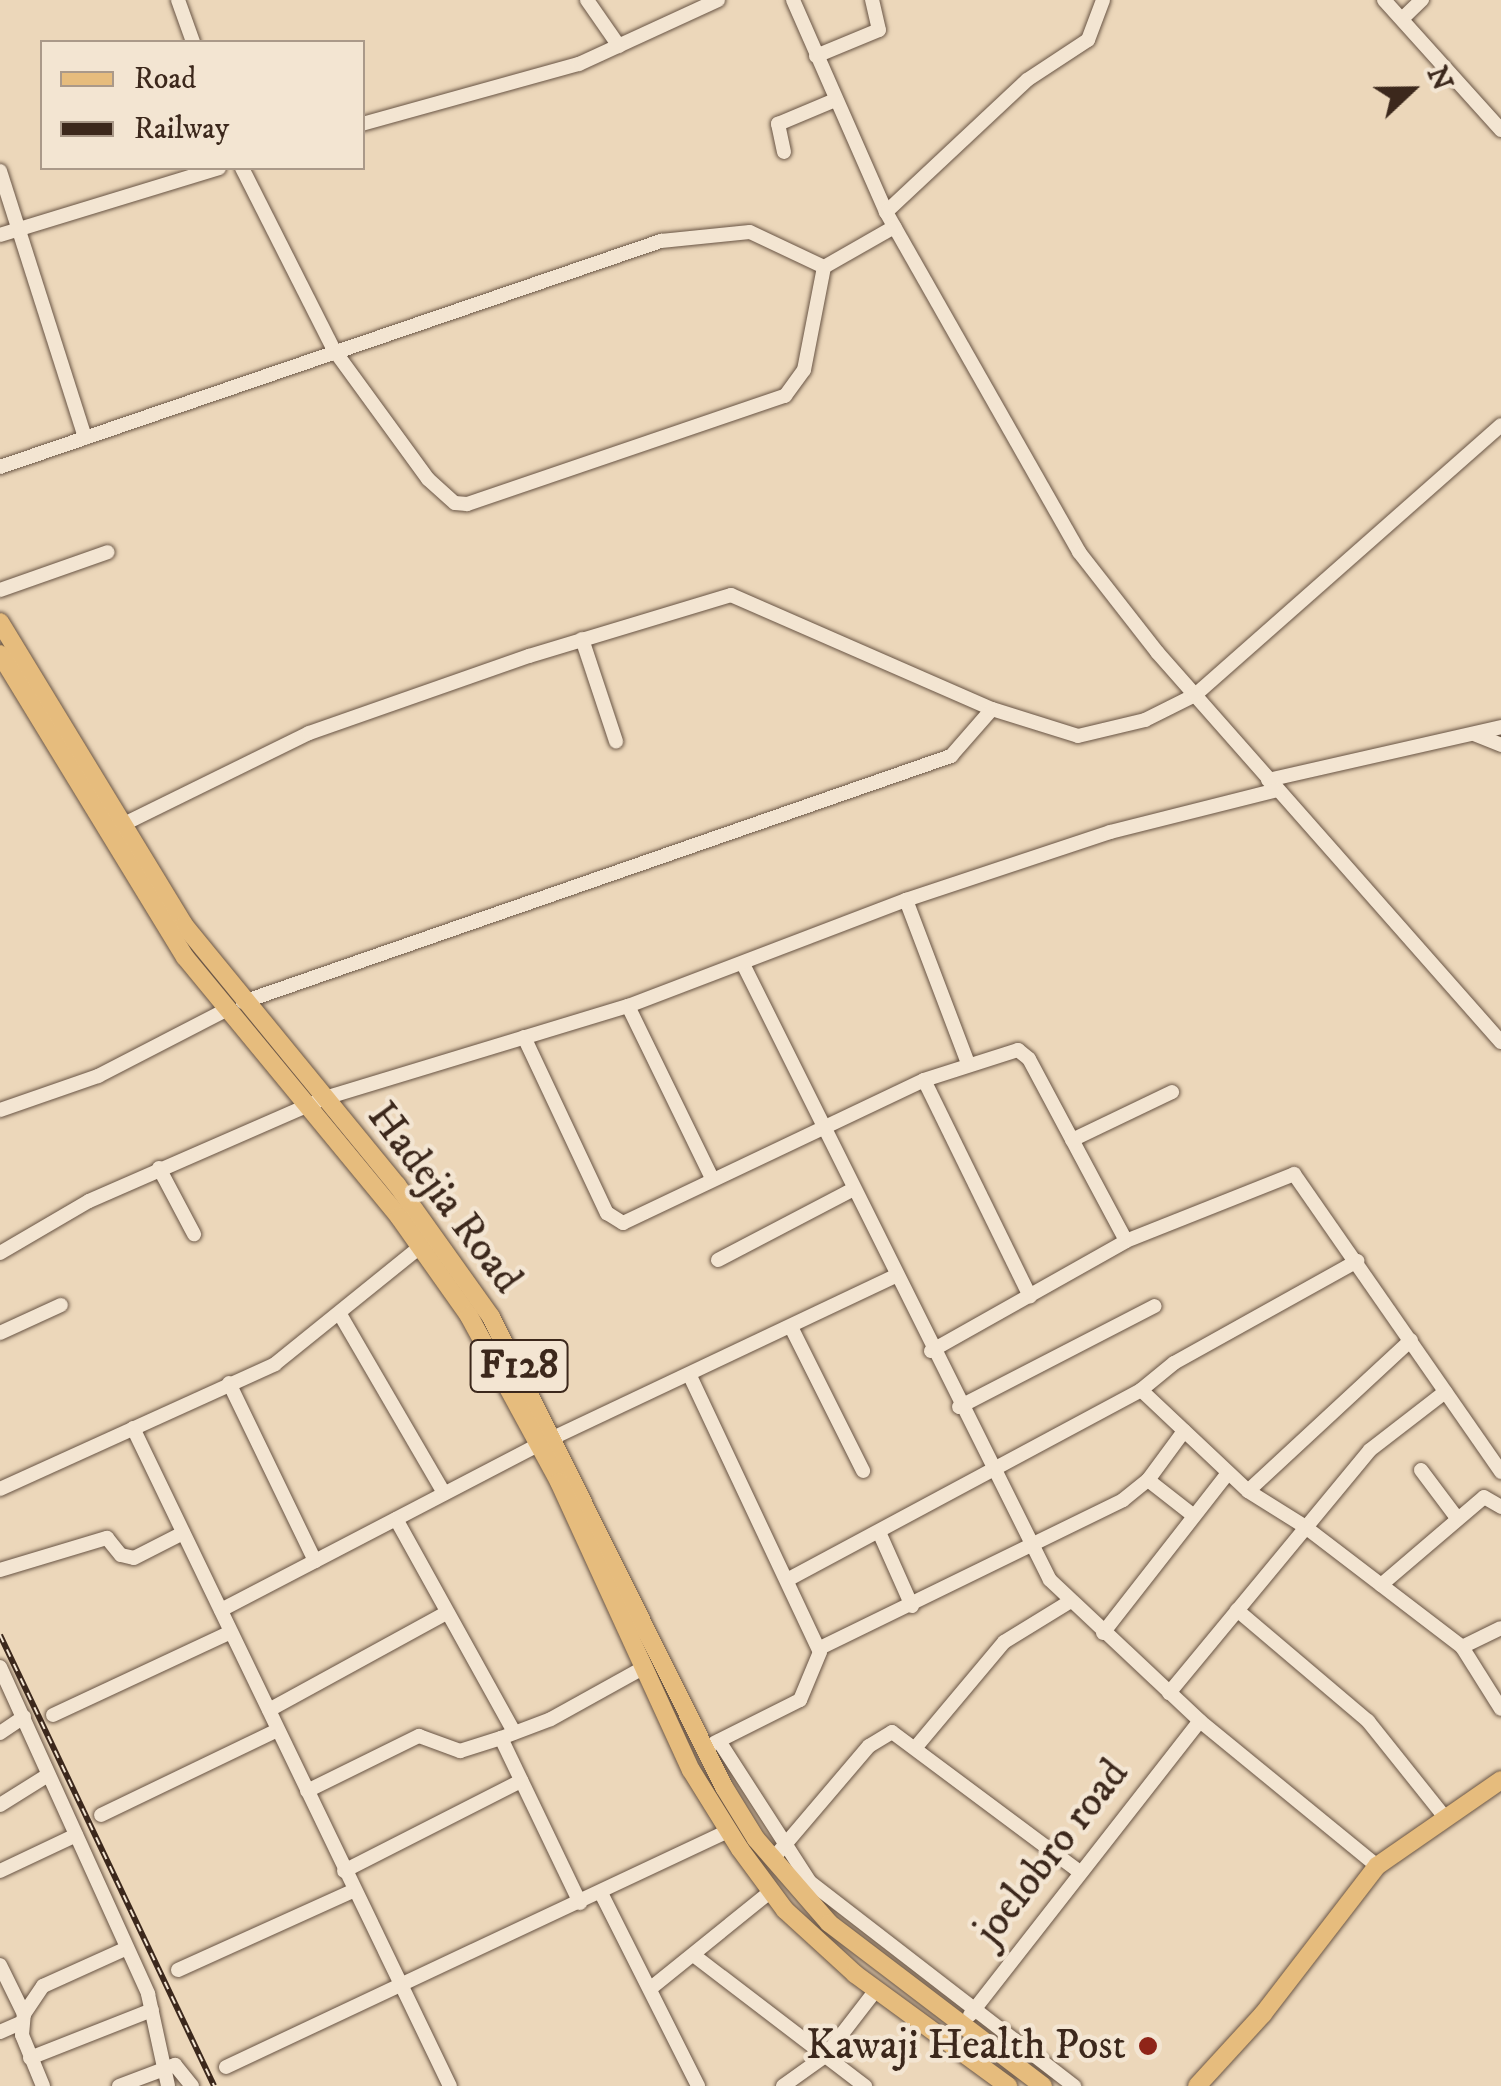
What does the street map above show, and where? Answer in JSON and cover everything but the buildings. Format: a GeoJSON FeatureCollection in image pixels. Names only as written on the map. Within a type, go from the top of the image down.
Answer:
{"type":"FeatureCollection","features":[{"type":"Feature","properties":{"kind":"main road","name":"Hadejia Road"},"geometry":{"type":"LineString","coordinates":[[0,622],[234,1006]]}},
{"type":"Feature","properties":{"kind":"main road","name":"Hadejia Road"},"geometry":{"type":"LineString","coordinates":[[0,654],[105,835],[234,1006],[442,1244],[491,1317],[691,1770],[770,1892],[876,1990],[1008,2086]]}},
{"type":"Feature","properties":{"kind":"main road","name":"Hadejia Road"},"geometry":{"type":"LineString","coordinates":[[316,1103],[422,1246],[548,1440],[711,1750],[828,1923],[960,2028],[1042,2086]]}},
{"type":"Feature","properties":{"kind":"main road"},"geometry":{"type":"LineString","coordinates":[[691,1770],[711,1750]]}},
{"type":"Feature","properties":{"kind":"main road"},"geometry":{"type":"LineString","coordinates":[[1197,2086],[1263,2014],[1377,1866],[1443,1815],[1501,1780]]}},
{"type":"Feature","properties":{"kind":"street"},"geometry":{"type":"LineString","coordinates":[[178,0],[191,40]]}},
{"type":"Feature","properties":{"kind":"street"},"geometry":{"type":"LineString","coordinates":[[588,0],[618,46]]}},
{"type":"Feature","properties":{"kind":"street"},"geometry":{"type":"LineString","coordinates":[[365,123],[578,64],[718,0]]}},
{"type":"Feature","properties":{"kind":"street"},"geometry":{"type":"LineString","coordinates":[[816,56],[879,30],[872,0]]}},
{"type":"Feature","properties":{"kind":"street"},"geometry":{"type":"LineString","coordinates":[[886,212],[1027,80],[1088,40],[1103,0]]}},
{"type":"Feature","properties":{"kind":"street"},"geometry":{"type":"LineString","coordinates":[[1384,0],[1501,130]]}},
{"type":"Feature","properties":{"kind":"street"},"geometry":{"type":"LineString","coordinates":[[1402,19],[1422,0]]}},
{"type":"Feature","properties":{"kind":"street"},"geometry":{"type":"LineString","coordinates":[[797,1],[834,100],[886,212],[1078,552],[1195,695],[1501,1042]]}},
{"type":"Feature","properties":{"kind":"street"},"geometry":{"type":"LineString","coordinates":[[784,152],[778,124],[834,100]]}},
{"type":"Feature","properties":{"kind":"street"},"geometry":{"type":"LineString","coordinates":[[0,235],[213,170]]}},
{"type":"Feature","properties":{"kind":"street"},"geometry":{"type":"LineString","coordinates":[[243,170],[334,350],[428,479],[455,503],[467,504],[784,396],[804,370],[824,266],[894,227]]}},
{"type":"Feature","properties":{"kind":"street"},"geometry":{"type":"LineString","coordinates":[[0,171],[85,438]]}},
{"type":"Feature","properties":{"kind":"street"},"geometry":{"type":"LineString","coordinates":[[0,467],[334,350],[694,234],[750,232],[824,266]]}},
{"type":"Feature","properties":{"kind":"street"},"geometry":{"type":"LineString","coordinates":[[105,835],[309,734],[582,639],[714,598],[748,598],[992,709],[1078,736],[1104,735],[1195,695],[1501,424]]}},
{"type":"Feature","properties":{"kind":"street"},"geometry":{"type":"LineString","coordinates":[[0,590],[108,552]]}},
{"type":"Feature","properties":{"kind":"street"},"geometry":{"type":"LineString","coordinates":[[582,639],[616,741]]}},
{"type":"Feature","properties":{"kind":"street"},"geometry":{"type":"LineString","coordinates":[[0,1110],[98,1076],[234,1006],[951,756],[992,709]]}},
{"type":"Feature","properties":{"kind":"street"},"geometry":{"type":"LineString","coordinates":[[0,1253],[28,1232],[159,1168],[316,1103],[628,1006],[906,900],[1110,832],[1273,785],[1501,727]]}},
{"type":"Feature","properties":{"kind":"street"},"geometry":{"type":"LineString","coordinates":[[1473,734],[1501,744]]}},
{"type":"Feature","properties":{"kind":"street"},"geometry":{"type":"LineString","coordinates":[[906,900],[968,1063]]}},
{"type":"Feature","properties":{"kind":"street"},"geometry":{"type":"LineString","coordinates":[[743,964],[894,1277],[1032,1550],[1069,1602],[1102,1634],[1200,1721],[1377,1866]]}},
{"type":"Feature","properties":{"kind":"street"},"geometry":{"type":"LineString","coordinates":[[628,1006],[712,1178]]}},
{"type":"Feature","properties":{"kind":"street"},"geometry":{"type":"LineString","coordinates":[[524,1036],[614,1221],[623,1224],[712,1178],[924,1080],[1018,1050],[1126,1242]]}},
{"type":"Feature","properties":{"kind":"street"},"geometry":{"type":"LineString","coordinates":[[924,1080],[1030,1296]]}},
{"type":"Feature","properties":{"kind":"street"},"geometry":{"type":"LineString","coordinates":[[1072,1140],[1172,1092]]}},
{"type":"Feature","properties":{"kind":"street"},"geometry":{"type":"LineString","coordinates":[[159,1168],[194,1234]]}},
{"type":"Feature","properties":{"kind":"street"},"geometry":{"type":"LineString","coordinates":[[931,1351],[1126,1242],[1284,1173],[1302,1179],[1501,1472]]}},
{"type":"Feature","properties":{"kind":"street"},"geometry":{"type":"LineString","coordinates":[[718,1260],[852,1190]]}},
{"type":"Feature","properties":{"kind":"street"},"geometry":{"type":"LineString","coordinates":[[0,1489],[290,1355],[422,1246]]}},
{"type":"Feature","properties":{"kind":"street"},"geometry":{"type":"LineString","coordinates":[[787,1580],[1141,1390],[1174,1363],[1357,1261]]}},
{"type":"Feature","properties":{"kind":"street"},"geometry":{"type":"LineString","coordinates":[[221,1610],[548,1440],[894,1277]]}},
{"type":"Feature","properties":{"kind":"street"},"geometry":{"type":"LineString","coordinates":[[0,1334],[61,1305]]}},
{"type":"Feature","properties":{"kind":"street"},"geometry":{"type":"LineString","coordinates":[[960,1407],[1155,1306]]}},
{"type":"Feature","properties":{"kind":"street"},"geometry":{"type":"LineString","coordinates":[[340,1316],[444,1494]]}},
{"type":"Feature","properties":{"kind":"street"},"geometry":{"type":"LineString","coordinates":[[790,1327],[863,1471]]}},
{"type":"Feature","properties":{"kind":"street"},"geometry":{"type":"LineString","coordinates":[[1248,1492],[1411,1340]]}},
{"type":"Feature","properties":{"kind":"street"},"geometry":{"type":"LineString","coordinates":[[690,1376],[820,1648],[808,1693],[711,1750]]}},
{"type":"Feature","properties":{"kind":"street"},"geometry":{"type":"LineString","coordinates":[[228,1383],[315,1560]]}},
{"type":"Feature","properties":{"kind":"street"},"geometry":{"type":"LineString","coordinates":[[1141,1390],[1248,1492],[1304,1526],[1462,1647],[1501,1709]]}},
{"type":"Feature","properties":{"kind":"street"},"geometry":{"type":"LineString","coordinates":[[1169,1693],[1370,1450],[1446,1392]]}},
{"type":"Feature","properties":{"kind":"street"},"geometry":{"type":"LineString","coordinates":[[132,1428],[448,2085]]}},
{"type":"Feature","properties":{"kind":"street"},"geometry":{"type":"LineString","coordinates":[[820,1648],[1032,1550],[1148,1480],[1184,1431]]}},
{"type":"Feature","properties":{"kind":"street"},"geometry":{"type":"LineString","coordinates":[[1422,1470],[1456,1518]]}},
{"type":"Feature","properties":{"kind":"street"},"geometry":{"type":"LineString","coordinates":[[1102,1634],[1228,1473]]}},
{"type":"Feature","properties":{"kind":"street"},"geometry":{"type":"LineString","coordinates":[[1148,1480],[1194,1516]]}},
{"type":"Feature","properties":{"kind":"street"},"geometry":{"type":"LineString","coordinates":[[1380,1585],[1456,1518],[1490,1495],[1501,1507]]}},
{"type":"Feature","properties":{"kind":"street"},"geometry":{"type":"LineString","coordinates":[[396,1519],[507,1735],[521,1782],[580,1903]]}},
{"type":"Feature","properties":{"kind":"street"},"geometry":{"type":"LineString","coordinates":[[0,1570],[106,1538],[121,1555],[134,1558],[183,1532]]}},
{"type":"Feature","properties":{"kind":"street"},"geometry":{"type":"LineString","coordinates":[[879,1532],[912,1606]]}},
{"type":"Feature","properties":{"kind":"street"},"geometry":{"type":"LineString","coordinates":[[916,1747],[1004,1642],[1069,1602]]}},
{"type":"Feature","properties":{"kind":"street"},"geometry":{"type":"LineString","coordinates":[[1238,1610],[1368,1721],[1443,1815]]}},
{"type":"Feature","properties":{"kind":"street"},"geometry":{"type":"LineString","coordinates":[[269,1710],[446,1613]]}},
{"type":"Feature","properties":{"kind":"street"},"geometry":{"type":"LineString","coordinates":[[1462,1647],[1501,1628]]}},
{"type":"Feature","properties":{"kind":"street"},"geometry":{"type":"LineString","coordinates":[[53,1714],[230,1632]]}},
{"type":"Feature","properties":{"kind":"street"},"geometry":{"type":"LineString","coordinates":[[0,1667],[152,2010],[168,2065],[168,2086]]}},
{"type":"Feature","properties":{"kind":"street"},"geometry":{"type":"LineString","coordinates":[[307,1791],[419,1736],[460,1750],[507,1735],[644,1668]]}},
{"type":"Feature","properties":{"kind":"street"},"geometry":{"type":"LineString","coordinates":[[0,1733],[24,1717]]}},
{"type":"Feature","properties":{"kind":"street","name":"joelobro road"},"geometry":{"type":"LineString","coordinates":[[960,2028],[1200,1721]]}},
{"type":"Feature","properties":{"kind":"street"},"geometry":{"type":"LineString","coordinates":[[101,1815],[278,1730]]}},
{"type":"Feature","properties":{"kind":"street"},"geometry":{"type":"LineString","coordinates":[[1074,2086],[841,1911],[778,1854],[881,1737],[892,1732],[1080,1872]]}},
{"type":"Feature","properties":{"kind":"street"},"geometry":{"type":"LineString","coordinates":[[0,1805],[48,1775]]}},
{"type":"Feature","properties":{"kind":"street"},"geometry":{"type":"LineString","coordinates":[[344,1871],[521,1782]]}},
{"type":"Feature","properties":{"kind":"street"},"geometry":{"type":"LineString","coordinates":[[226,2067],[402,1988],[730,1830]]}},
{"type":"Feature","properties":{"kind":"street"},"geometry":{"type":"LineString","coordinates":[[0,1872],[76,1835]]}},
{"type":"Feature","properties":{"kind":"street"},"geometry":{"type":"LineString","coordinates":[[178,1970],[353,1891]]}},
{"type":"Feature","properties":{"kind":"street"},"geometry":{"type":"LineString","coordinates":[[600,1892],[698,2086]]}},
{"type":"Feature","properties":{"kind":"street"},"geometry":{"type":"LineString","coordinates":[[651,1988],[696,1957],[770,1892]]}},
{"type":"Feature","properties":{"kind":"street"},"geometry":{"type":"LineString","coordinates":[[0,2032],[22,2018],[43,1986],[127,1948]]}},
{"type":"Feature","properties":{"kind":"street"},"geometry":{"type":"LineString","coordinates":[[696,1957],[866,2086]]}},
{"type":"Feature","properties":{"kind":"street"},"geometry":{"type":"LineString","coordinates":[[0,1965],[6,1995],[22,2018],[30,2058],[43,2086]]}},
{"type":"Feature","properties":{"kind":"street"},"geometry":{"type":"LineString","coordinates":[[783,2086],[825,2056],[876,1990]]}},
{"type":"Feature","properties":{"kind":"street"},"geometry":{"type":"LineString","coordinates":[[30,2058],[152,2010]]}},
{"type":"Feature","properties":{"kind":"street"},"geometry":{"type":"LineString","coordinates":[[119,2086],[168,2065],[181,2068],[192,2086]]}},
{"type":"Feature","properties":{"kind":"railway"},"geometry":{"type":"LineString","coordinates":[[0,1635],[214,2086]]}},
{"type":"Feature","properties":{"kind":"place","name":"Kawaji Health Post"},"geometry":{"type":"Point","coordinates":[1148,2046]}}]}
